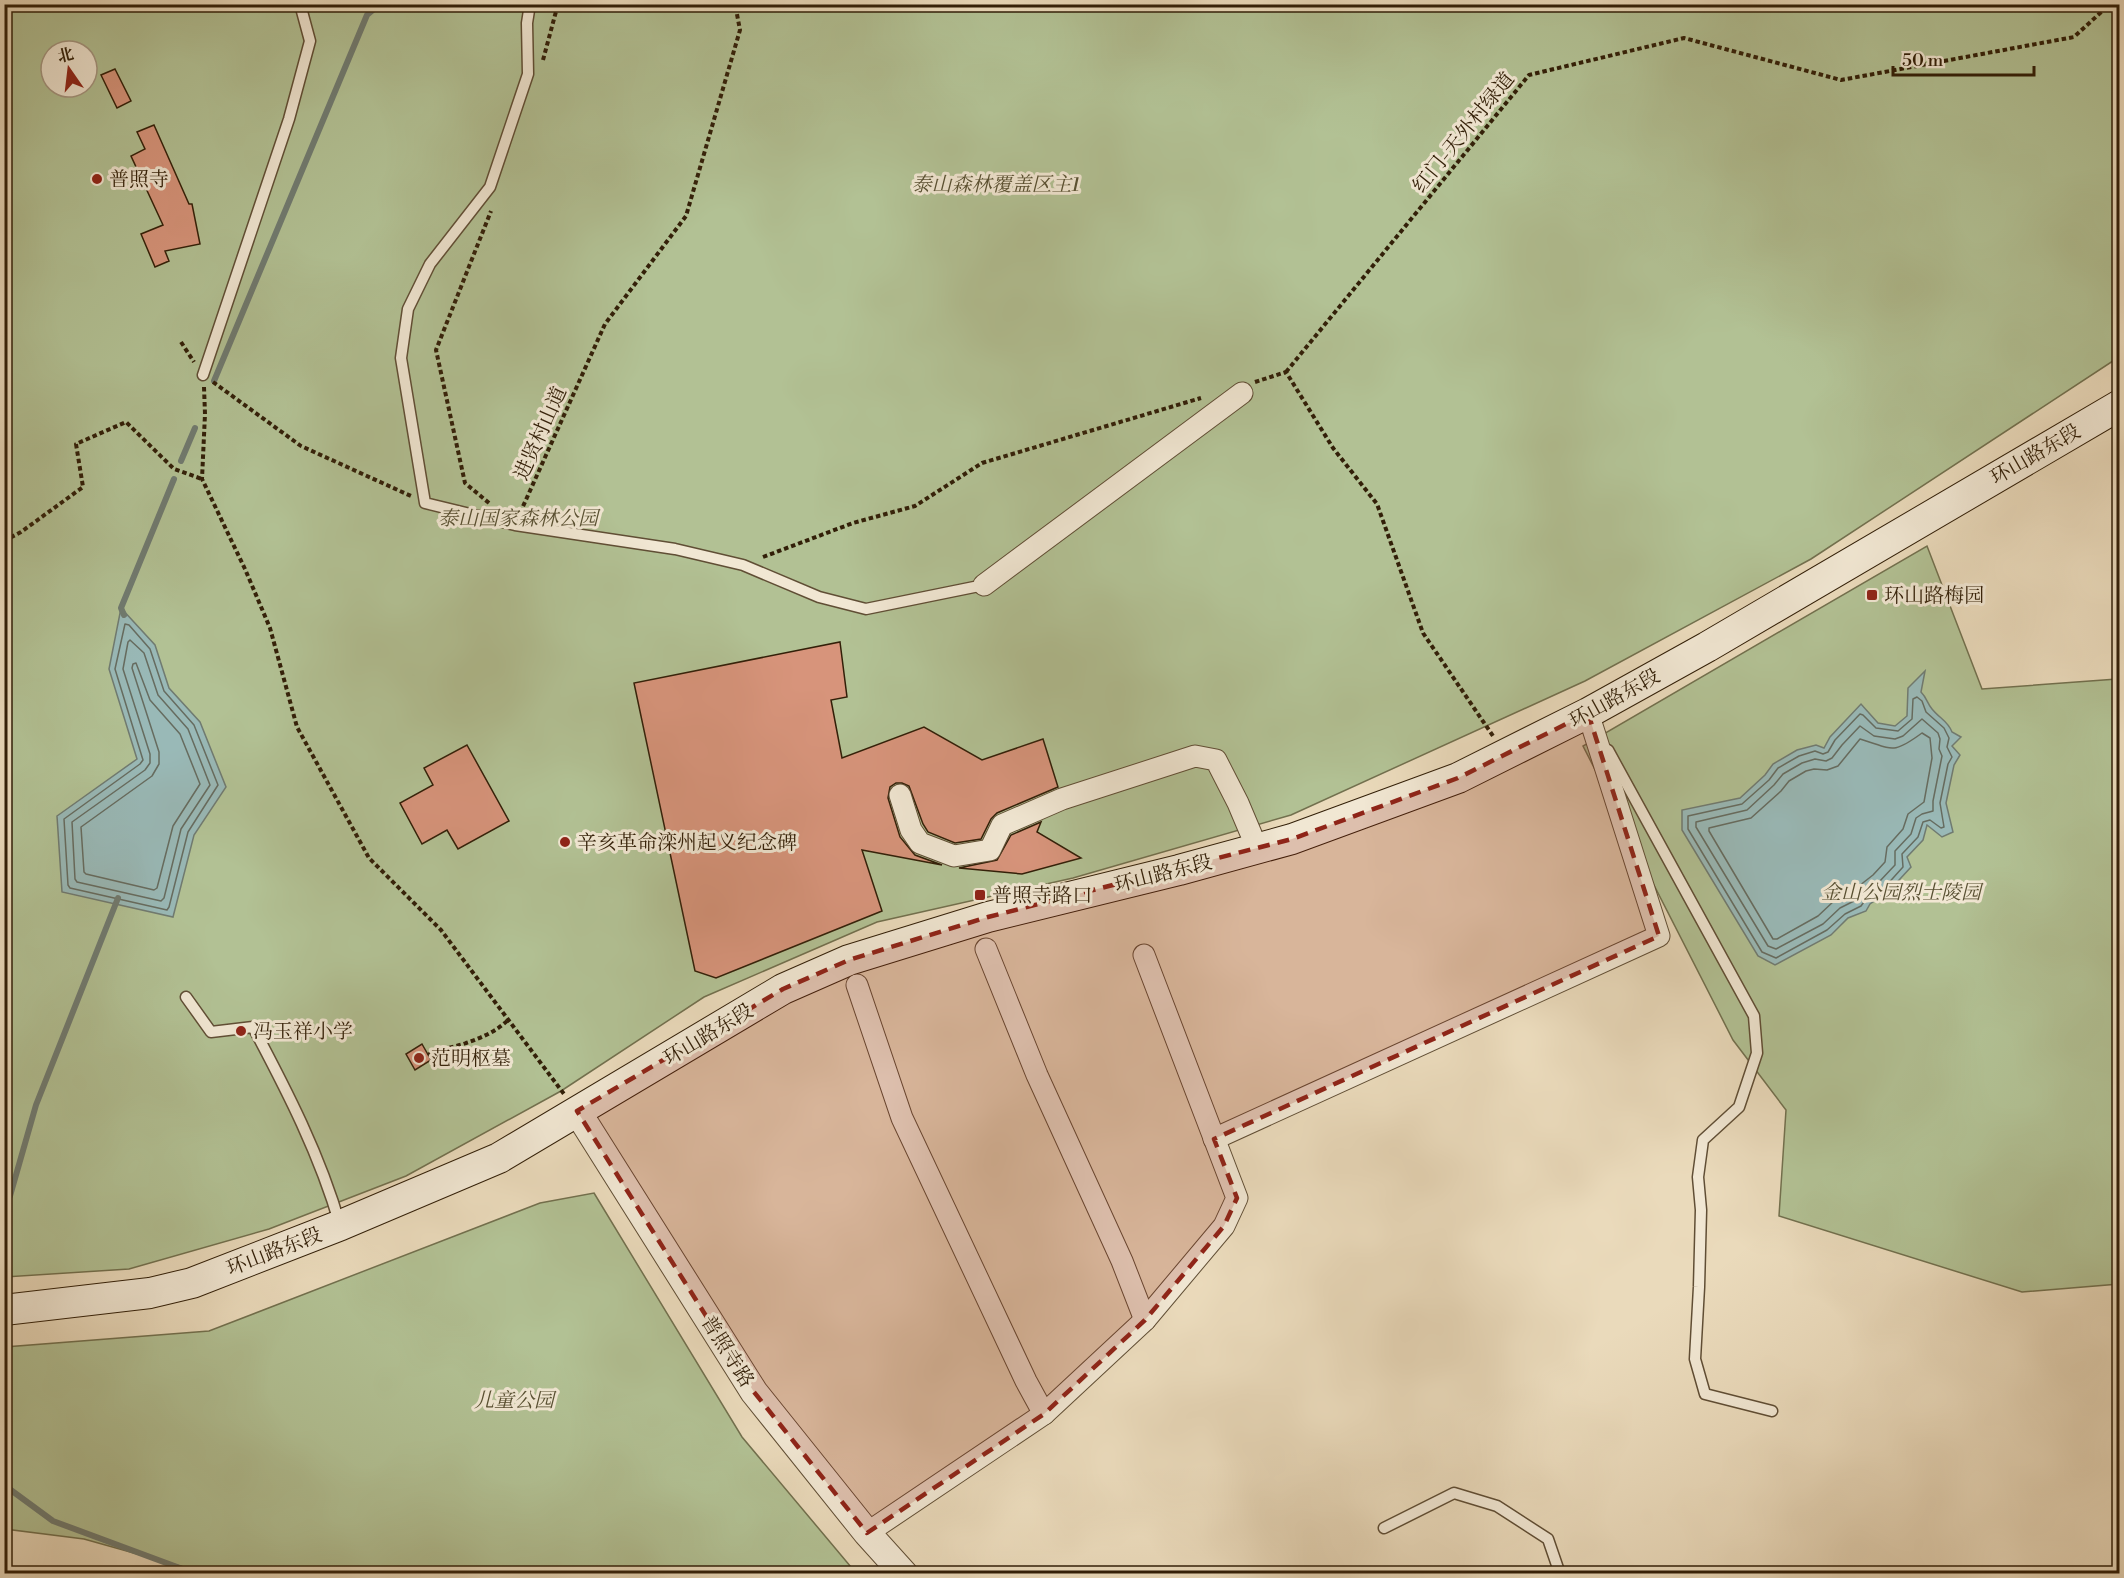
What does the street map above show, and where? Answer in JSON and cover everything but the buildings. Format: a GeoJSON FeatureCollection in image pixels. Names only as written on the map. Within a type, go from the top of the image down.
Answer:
{"type":"FeatureCollection","features":[{"type":"Feature","properties":{"kind":"main road","name":"环山路东段"},"geometry":{"type":"LineString","coordinates":[[4,1310],[150,1293],[192,1283],[340,1225],[499,1158],[644,1074],[783,989],[849,960],[988,917],[1179,870],[1292,839],[1458,778],[1588,713],[1707,647],[2120,405]]}},
{"type":"Feature","properties":{"kind":"street"},"geometry":{"type":"LineString","coordinates":[[984,585],[1242,393]]}},
{"type":"Feature","properties":{"kind":"street"},"geometry":{"type":"LineString","coordinates":[[1214,1139],[1659,936],[1588,713]]}},
{"type":"Feature","properties":{"kind":"street"},"geometry":{"type":"LineString","coordinates":[[900,795],[910,830],[920,843],[954,856],[990,850],[1002,825],[1062,799],[1195,756],[1216,760],[1257,848]]}},
{"type":"Feature","properties":{"kind":"street"},"geometry":{"type":"LineString","coordinates":[[986,949],[1037,1075],[1122,1261],[1144,1320]]}},
{"type":"Feature","properties":{"kind":"street"},"geometry":{"type":"LineString","coordinates":[[867,1533],[1044,1414],[1144,1320],[1224,1226],[1237,1198],[1144,955]]}},
{"type":"Feature","properties":{"kind":"street"},"geometry":{"type":"LineString","coordinates":[[857,985],[902,1118],[1026,1381],[1044,1414]]}},
{"type":"Feature","properties":{"kind":"street","name":"普照寺路"},"geometry":{"type":"LineString","coordinates":[[577,1111],[753,1392],[867,1533],[904,1574]]}},
{"type":"Feature","properties":{"kind":"lane"},"geometry":{"type":"LineString","coordinates":[[203,375],[289,119],[310,41],[300,4]]}},
{"type":"Feature","properties":{"kind":"lane"},"geometry":{"type":"LineString","coordinates":[[530,4],[527,22],[528,74],[490,187],[430,264],[408,309],[401,358],[425,502],[515,525],[675,549],[743,565],[819,597],[866,609],[984,585]]}},
{"type":"Feature","properties":{"kind":"lane"},"geometry":{"type":"LineString","coordinates":[[1588,713],[1754,1016],[1757,1053],[1739,1107],[1703,1140],[1698,1177],[1701,1210],[1700,1287],[1695,1359],[1705,1394],[1772,1411]]}},
{"type":"Feature","properties":{"kind":"lane"},"geometry":{"type":"LineString","coordinates":[[186,997],[211,1032],[254,1027],[287,1091],[320,1165],[340,1225]]}},
{"type":"Feature","properties":{"kind":"lane"},"geometry":{"type":"LineString","coordinates":[[1384,1528],[1454,1493],[1497,1506],[1548,1539],[1560,1574]]}},
{"type":"Feature","properties":{"kind":"path"},"geometry":{"type":"LineString","coordinates":[[541,66],[558,4]]}},
{"type":"Feature","properties":{"kind":"path","name":"进贤村山道"},"geometry":{"type":"LineString","coordinates":[[515,525],[606,324],[686,216],[740,30],[735,4]]}},
{"type":"Feature","properties":{"kind":"path","name":"红门-天外村绿道"},"geometry":{"type":"LineString","coordinates":[[1286,372],[1529,75],[1684,38],[1840,80],[2074,36],[2110,4]]}},
{"type":"Feature","properties":{"kind":"path"},"geometry":{"type":"LineString","coordinates":[[494,203],[436,350],[465,483],[515,525]]}},
{"type":"Feature","properties":{"kind":"path"},"geometry":{"type":"LineString","coordinates":[[181,342],[203,375],[301,446],[425,502]]}},
{"type":"Feature","properties":{"kind":"path"},"geometry":{"type":"LineString","coordinates":[[203,375],[205,414],[202,478],[270,628],[297,727],[369,858],[441,930],[577,1111]]}},
{"type":"Feature","properties":{"kind":"path"},"geometry":{"type":"LineString","coordinates":[[4,541],[21,532],[83,487],[76,444],[126,422],[174,469],[202,478]]}},
{"type":"Feature","properties":{"kind":"path"},"geometry":{"type":"LineString","coordinates":[[428,1055],[499,1029],[508,1020]]}},
{"type":"Feature","properties":{"kind":"highlighted area"},"geometry":{"type":"Polygon","coordinates":[[[1588,713],[1659,936],[1214,1139],[1237,1198],[1224,1226],[1145,1320],[1044,1414],[867,1533],[754,1392],[577,1111],[783,989],[849,960],[988,917],[1292,839],[1458,778],[1588,713]]]}},
{"type":"Feature","properties":{"kind":"green space","name":"泰山国家森林公园"},"geometry":{"type":"Polygon","coordinates":[[[5,5],[2119,5],[2119,357],[1811,559],[1585,681],[1291,815],[1073,878],[877,922],[704,997],[561,1091],[406,1176],[269,1229],[129,1269],[5,1277],[5,5]]]}},
{"type":"Feature","properties":{"kind":"green space","name":"金山公园烈士陵园"},"geometry":{"type":"Polygon","coordinates":[[[1927,546],[1982,689],[2117,679],[2119,677],[2119,1284],[2022,1292],[1779,1216],[1786,1110],[1733,1040],[1583,746],[1927,546]]]}},
{"type":"Feature","properties":{"kind":"green space","name":"儿童公园"},"geometry":{"type":"Polygon","coordinates":[[[594,1193],[742,1437],[856,1573],[205,1573],[84,1539],[5,1529],[5,1347],[209,1331],[540,1203],[594,1193]]]}},
{"type":"Feature","properties":{"kind":"water"},"geometry":{"type":"Polygon","coordinates":[[[121,608],[155,645],[169,688],[200,722],[226,787],[194,835],[173,917],[62,892],[57,816],[137,759],[109,669],[121,608]]]}},
{"type":"Feature","properties":{"kind":"water"},"geometry":{"type":"Polygon","coordinates":[[[1925,671],[1921,692],[1952,732],[1961,737],[1952,746],[1960,755],[1954,765],[1946,803],[1953,832],[1942,837],[1927,825],[1923,840],[1907,857],[1911,867],[1888,892],[1870,904],[1866,911],[1848,918],[1831,935],[1775,965],[1758,956],[1682,830],[1682,810],[1740,798],[1765,775],[1773,764],[1797,750],[1816,745],[1824,748],[1830,737],[1861,704],[1878,723],[1895,726],[1907,716],[1908,688],[1925,671]]]}},
{"type":"Feature","properties":{"kind":"waterway"},"geometry":{"type":"LineString","coordinates":[[214,381],[367,15],[380,4]]}},
{"type":"Feature","properties":{"kind":"waterway"},"geometry":{"type":"LineString","coordinates":[[181,461],[195,428]]}},
{"type":"Feature","properties":{"kind":"waterway"},"geometry":{"type":"LineString","coordinates":[[124,615],[121,608],[174,479]]}},
{"type":"Feature","properties":{"kind":"waterway"},"geometry":{"type":"LineString","coordinates":[[4,1203],[10,1196],[36,1105],[118,898]]}},
{"type":"Feature","properties":{"kind":"waterway"},"geometry":{"type":"LineString","coordinates":[[4,1485],[53,1521],[196,1574]]}},
{"type":"Feature","properties":{"kind":"place","name":"普照寺"},"geometry":{"type":"Point","coordinates":[97,179]}},
{"type":"Feature","properties":{"kind":"place","name":"环山路梅园"},"geometry":{"type":"Point","coordinates":[1872,595]}},
{"type":"Feature","properties":{"kind":"place","name":"辛亥革命滦州起义纪念碑"},"geometry":{"type":"Point","coordinates":[565,842]}},
{"type":"Feature","properties":{"kind":"place","name":"普照寺路口"},"geometry":{"type":"Point","coordinates":[980,895]}},
{"type":"Feature","properties":{"kind":"place","name":"冯玉祥小学"},"geometry":{"type":"Point","coordinates":[241,1031]}},
{"type":"Feature","properties":{"kind":"place","name":"范明枢墓"},"geometry":{"type":"Point","coordinates":[419,1058]}},
{"type":"Feature","properties":{"kind":"park label","name":"泰山森林覆盖区主1"},"geometry":{"type":"Point","coordinates":[995,184]}}]}
